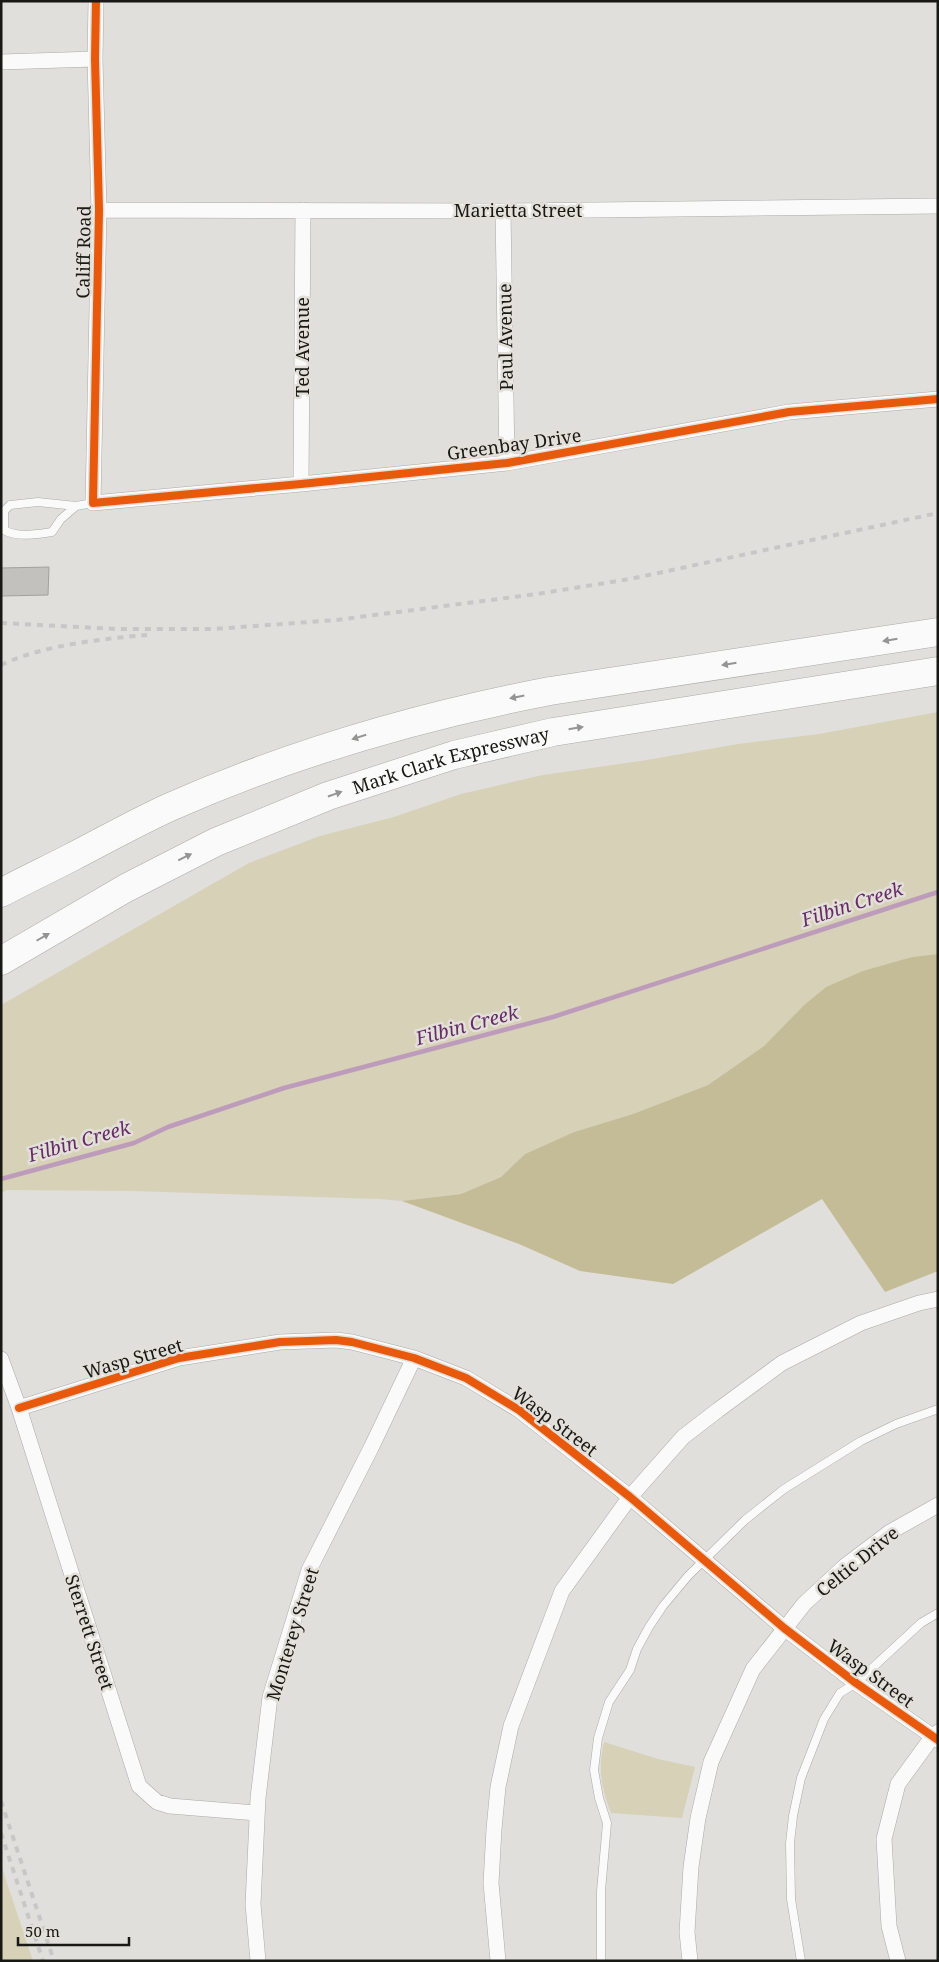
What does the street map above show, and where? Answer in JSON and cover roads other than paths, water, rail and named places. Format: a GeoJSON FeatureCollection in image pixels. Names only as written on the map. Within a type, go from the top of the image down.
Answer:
{"type":"FeatureCollection","features":[{"type":"Feature","properties":{"kind":"highway"},"geometry":{"type":"LineString","coordinates":[[1,893],[169,807],[234,780],[329,746],[385,730],[490,703],[550,691],[938,632]]}},
{"type":"Feature","properties":{"kind":"highway","name":"Mark Clark Expressway"},"geometry":{"type":"LineString","coordinates":[[1,961],[126,888],[216,842],[328,796],[454,754],[553,732],[938,671]]}},
{"type":"Feature","properties":{"kind":"street","name":"Califf Road"},"geometry":{"type":"LineString","coordinates":[[93,502],[99,210],[95,60],[96,1]]}},
{"type":"Feature","properties":{"kind":"street"},"geometry":{"type":"LineString","coordinates":[[1,62],[95,60]]}},
{"type":"Feature","properties":{"kind":"street","name":"Marietta Street"},"geometry":{"type":"LineString","coordinates":[[99,210],[503,211],[938,206]]}},
{"type":"Feature","properties":{"kind":"street","name":"Ted Avenue"},"geometry":{"type":"LineString","coordinates":[[301,484],[303,210]]}},
{"type":"Feature","properties":{"kind":"street","name":"Paul Avenue"},"geometry":{"type":"LineString","coordinates":[[503,211],[507,463]]}},
{"type":"Feature","properties":{"kind":"street","name":"Greenbay Drive"},"geometry":{"type":"LineString","coordinates":[[93,502],[301,484],[507,463],[789,412],[938,398]]}},
{"type":"Feature","properties":{"kind":"street"},"geometry":{"type":"LineString","coordinates":[[498,1961],[491,1883],[498,1787],[511,1726],[562,1591],[630,1498],[683,1437],[782,1363],[861,1323],[919,1303],[938,1299]]}},
{"type":"Feature","properties":{"kind":"street","name":"Wasp Street"},"geometry":{"type":"LineString","coordinates":[[19,1408],[179,1358],[280,1342],[336,1340],[352,1342],[414,1358],[466,1378],[520,1410],[630,1498],[784,1628],[856,1683],[936,1736]]}},
{"type":"Feature","properties":{"kind":"street","name":"Monterey Street"},"geometry":{"type":"LineString","coordinates":[[258,1961],[253,1904],[257,1813],[270,1698],[309,1570],[414,1358]]}},
{"type":"Feature","properties":{"kind":"street","name":"Sterrett Street"},"geometry":{"type":"LineString","coordinates":[[1,1359],[19,1408],[139,1786],[157,1802],[170,1806],[257,1813]]}},
{"type":"Feature","properties":{"kind":"street","name":"Celtic Drive"},"geometry":{"type":"LineString","coordinates":[[690,1961],[688,1932],[691,1867],[698,1818],[711,1762],[752,1668],[804,1604],[845,1566],[890,1532],[938,1505]]}},
{"type":"Feature","properties":{"kind":"street"},"geometry":{"type":"LineString","coordinates":[[898,1961],[889,1926],[884,1839],[898,1784],[936,1736]]}},
{"type":"Feature","properties":{"kind":"lane"},"geometry":{"type":"LineString","coordinates":[[76,506],[61,519],[52,532],[28,535],[10,534],[4,530],[4,511],[10,505],[38,502],[76,506],[93,502]]}},
{"type":"Feature","properties":{"kind":"lane"},"geometry":{"type":"LineString","coordinates":[[601,1961],[601,1891],[607,1823],[599,1798],[594,1770],[598,1738],[608,1702],[630,1670],[637,1649],[649,1627],[663,1606],[688,1576],[745,1520],[784,1489],[861,1441],[896,1424],[938,1408]]}},
{"type":"Feature","properties":{"kind":"lane"},"geometry":{"type":"LineString","coordinates":[[800,1961],[790,1899],[790,1842],[801,1778],[824,1719],[840,1693],[856,1683],[921,1623],[938,1613]]}},
{"type":"Feature","properties":{"kind":"waterway","name":"Filbin Creek"},"geometry":{"type":"LineString","coordinates":[[1,1179],[134,1143],[168,1127],[284,1088],[553,1017],[938,892]]}},
{"type":"Feature","properties":{"kind":"railway"},"geometry":{"type":"LineString","coordinates":[[1,623],[117,629],[214,629],[336,620],[537,594],[630,579],[938,513]]}},
{"type":"Feature","properties":{"kind":"railway"},"geometry":{"type":"LineString","coordinates":[[1,665],[35,652],[72,644],[147,635]]}},
{"type":"Feature","properties":{"kind":"railway"},"geometry":{"type":"LineString","coordinates":[[1,1801],[54,1961]]}},
{"type":"Feature","properties":{"kind":"railway"},"geometry":{"type":"LineString","coordinates":[[1,1833],[43,1961]]}}]}
